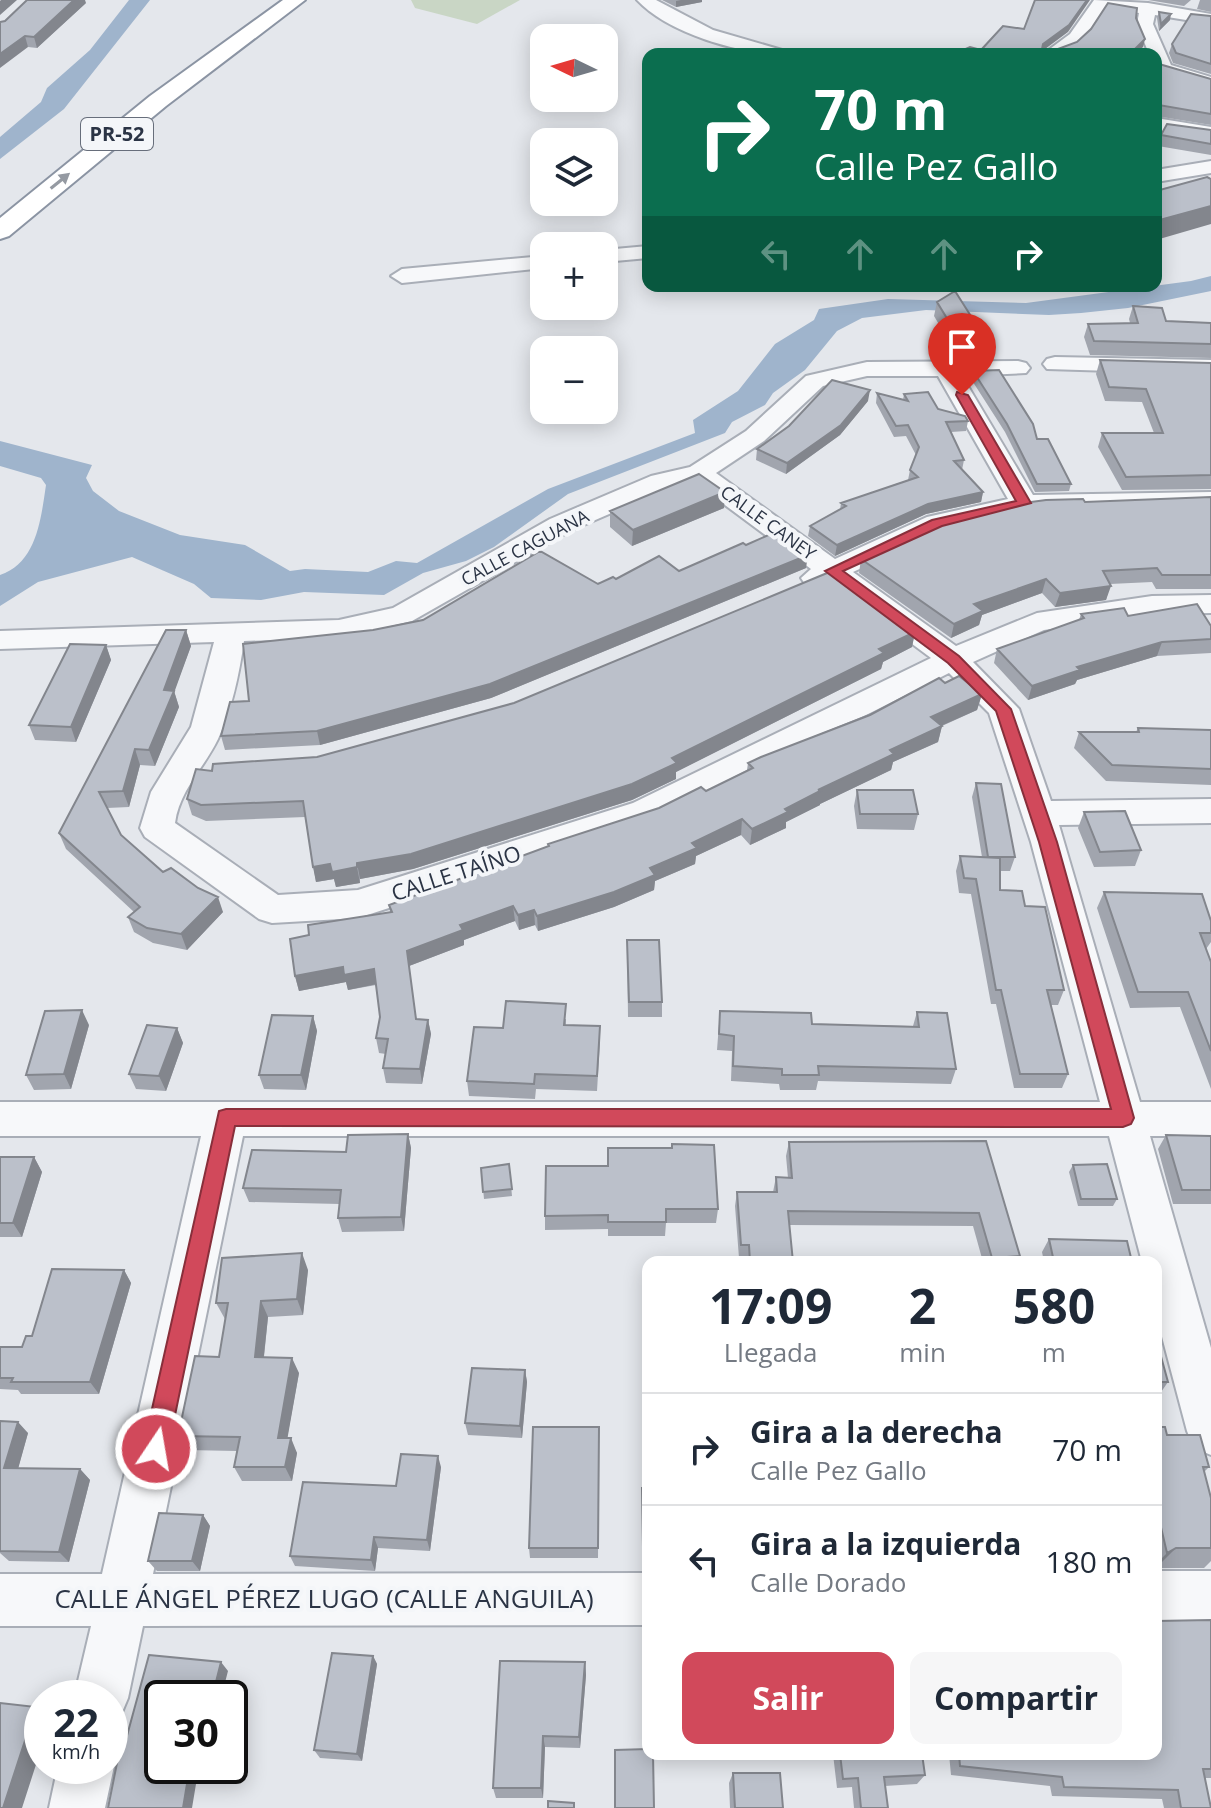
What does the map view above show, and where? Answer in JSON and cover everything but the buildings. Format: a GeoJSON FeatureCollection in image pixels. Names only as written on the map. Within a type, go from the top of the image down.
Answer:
{"type":"FeatureCollection","features":[{"type":"Feature","properties":{"kind":"highway","name":"PR-52"},"geometry":{"type":"LineString","coordinates":[[0,231],[237,40],[295,0]]}},
{"type":"Feature","properties":{"kind":"street"},"geometry":{"type":"LineString","coordinates":[[645,0],[684,26],[721,41],[751,48]]}},
{"type":"Feature","properties":{"kind":"street"},"geometry":{"type":"LineString","coordinates":[[1060,48],[1076,38],[1101,2],[1211,19]]}},
{"type":"Feature","properties":{"kind":"street"},"geometry":{"type":"LineString","coordinates":[[1148,8],[1145,24],[1155,48]]}},
{"type":"Feature","properties":{"kind":"street"},"geometry":{"type":"LineString","coordinates":[[1162,63],[1164,68],[1211,83]]}},
{"type":"Feature","properties":{"kind":"street"},"geometry":{"type":"LineString","coordinates":[[1162,125],[1211,133]]}},
{"type":"Feature","properties":{"kind":"street"},"geometry":{"type":"LineString","coordinates":[[1162,175],[1211,167]]}},
{"type":"Feature","properties":{"kind":"street"},"geometry":{"type":"LineString","coordinates":[[618,255],[642,253]]}},
{"type":"Feature","properties":{"kind":"street"},"geometry":{"type":"LineString","coordinates":[[402,276],[530,263]]}},
{"type":"Feature","properties":{"kind":"street"},"geometry":{"type":"LineString","coordinates":[[1055,364],[1211,367]]}},
{"type":"Feature","properties":{"kind":"street"},"geometry":{"type":"LineString","coordinates":[[946,368],[1024,503]]}},
{"type":"Feature","properties":{"kind":"street","name":"CALLE CAGUANA"},"geometry":{"type":"LineString","coordinates":[[0,640],[339,629],[402,615],[560,525],[660,482],[699,473],[755,436],[815,381],[867,369],[1018,368]]}},
{"type":"Feature","properties":{"kind":"street","name":"CALLE CANEY"},"geometry":{"type":"LineString","coordinates":[[699,473],[953,659],[1003,709],[1039,813],[1162,1256]]}},
{"type":"Feature","properties":{"kind":"street"},"geometry":{"type":"LineString","coordinates":[[790,589],[937,523],[1024,503],[1211,500]]}},
{"type":"Feature","properties":{"kind":"street"},"geometry":{"type":"LineString","coordinates":[[953,659],[1037,622],[1152,605],[1211,604]]}},
{"type":"Feature","properties":{"kind":"street","name":"CALLE TAÍNO"},"geometry":{"type":"LineString","coordinates":[[231,632],[221,689],[200,741],[199,766],[171,783],[158,811],[157,828],[272,909],[358,904],[645,812],[953,659]]}},
{"type":"Feature","properties":{"kind":"street"},"geometry":{"type":"LineString","coordinates":[[1039,813],[1211,811]]}},
{"type":"Feature","properties":{"kind":"street"},"geometry":{"type":"LineString","coordinates":[[105,1680],[226,1118]]}},
{"type":"Feature","properties":{"kind":"street"},"geometry":{"type":"LineString","coordinates":[[0,1119],[1211,1119]]}},
{"type":"Feature","properties":{"kind":"street","name":"CALLE CANEY"},"geometry":{"type":"LineString","coordinates":[[1162,1257],[1211,1431]]}},
{"type":"Feature","properties":{"kind":"street"},"geometry":{"type":"LineString","coordinates":[[1162,1597],[1211,1597]]}},
{"type":"Feature","properties":{"kind":"street","name":"CALLE ÁNGEL PÉREZ LUGO (CALLE ANGUILA)"},"geometry":{"type":"LineString","coordinates":[[0,1600],[642,1599]]}},
{"type":"Feature","properties":{"kind":"street"},"geometry":{"type":"LineString","coordinates":[[77,1808],[82,1784]]}},
{"type":"Feature","properties":{"kind":"green space"},"geometry":{"type":"Polygon","coordinates":[[[411,0],[520,0],[477,24],[415,8],[411,0]]]}},
{"type":"Feature","properties":{"kind":"water"},"geometry":{"type":"Polygon","coordinates":[[[129,0],[150,0],[64,109],[0,159],[0,137],[41,102],[47,88],[90,50],[129,0]]]}},
{"type":"Feature","properties":{"kind":"water"},"geometry":{"type":"Polygon","coordinates":[[[1211,276],[1211,291],[1128,308],[1081,313],[1049,315],[926,310],[862,318],[837,331],[805,370],[773,393],[765,405],[732,422],[725,433],[568,494],[494,547],[466,561],[423,573],[384,595],[304,592],[261,600],[211,598],[194,584],[132,557],[38,582],[0,606],[0,575],[22,561],[29,550],[39,525],[46,485],[41,478],[0,466],[0,441],[92,465],[86,478],[93,491],[119,511],[180,535],[245,545],[290,571],[368,572],[396,561],[417,563],[548,489],[695,433],[693,420],[738,391],[775,344],[814,320],[819,309],[888,299],[1026,303],[1108,292],[1162,292],[1162,285],[1211,276]]]}},
{"type":"Feature","properties":{"kind":"route"},"geometry":{"type":"LineString","coordinates":[[156,1449],[226,1118],[1123,1118],[1048,842],[1003,709],[953,659],[833,571],[937,523],[1024,503],[962,395]]}}]}
